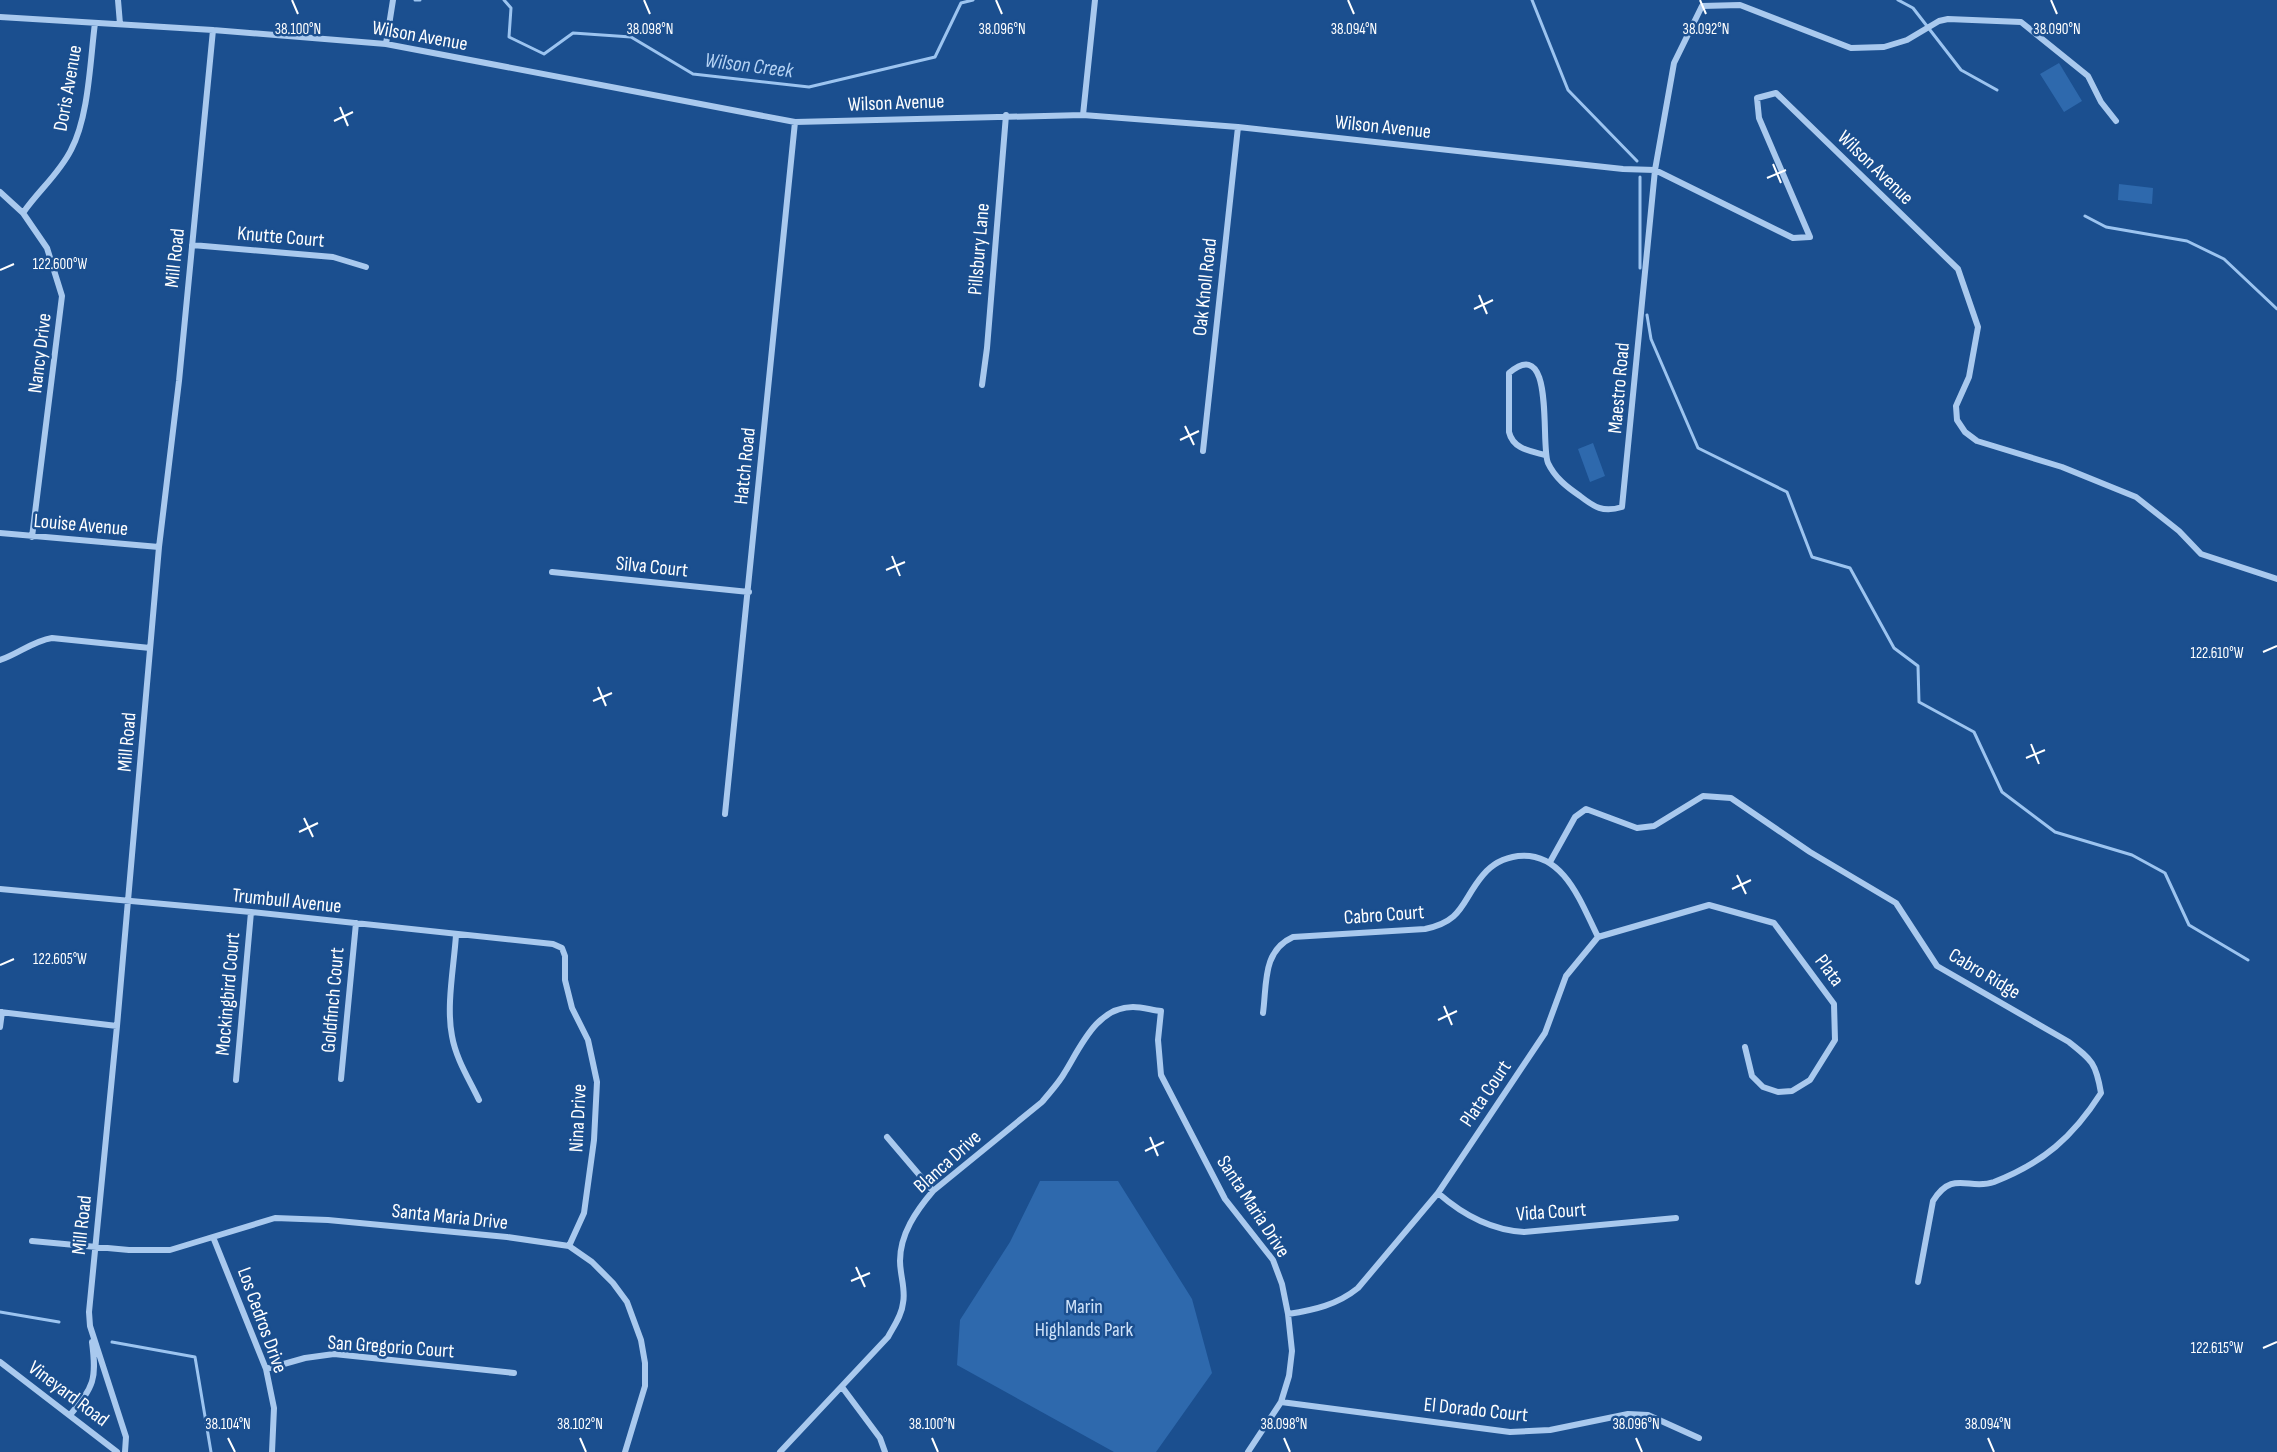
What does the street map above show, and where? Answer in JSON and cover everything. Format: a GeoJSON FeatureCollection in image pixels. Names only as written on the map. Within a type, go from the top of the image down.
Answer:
{"type":"FeatureCollection","features":[{"type":"Feature","properties":{"kind":"street"},"geometry":{"type":"LineString","coordinates":[[118,0],[120,24]]}},
{"type":"Feature","properties":{"kind":"street"},"geometry":{"type":"LineString","coordinates":[[1083,115],[1095,0]]}},
{"type":"Feature","properties":{"kind":"street"},"geometry":{"type":"LineString","coordinates":[[386,44],[393,2]]}},
{"type":"Feature","properties":{"kind":"street"},"geometry":{"type":"LineString","coordinates":[[1655,170],[1674,63],[1702,6],[1740,5],[1851,48],[1884,47],[1914,36],[1939,21],[1948,19],[2021,22],[2088,76],[2101,102],[2116,121]]}},
{"type":"Feature","properties":{"kind":"street","name":"Wilson Avenue"},"geometry":{"type":"LineString","coordinates":[[0,17],[213,30],[386,44],[795,122],[1006,115],[1083,115],[1238,127],[1655,170],[1793,238],[1810,237],[1759,118],[1757,98],[1776,93],[1958,269],[1978,327],[1969,376],[1956,406],[1957,420],[1965,432],[1977,441],[2056,465],[2136,497],[2179,531],[2201,554],[2277,579]]}},
{"type":"Feature","properties":{"kind":"street","name":"Doris Avenue"},"geometry":{"type":"LineString","coordinates":[[23,213],[37,193],[56,173],[81,129],[95,22]]}},
{"type":"Feature","properties":{"kind":"street","name":"Mill Road"},"geometry":{"type":"LineString","coordinates":[[124,1452],[126,1437],[90,1326],[89,1312],[117,1026],[159,547],[179,381],[213,30]]}},
{"type":"Feature","properties":{"kind":"street","name":"Pillsbury Lane"},"geometry":{"type":"LineString","coordinates":[[982,385],[1006,115]]}},
{"type":"Feature","properties":{"kind":"street","name":"Hatch Road"},"geometry":{"type":"LineString","coordinates":[[725,814],[795,122]]}},
{"type":"Feature","properties":{"kind":"street","name":"Oak Knoll Road"},"geometry":{"type":"LineString","coordinates":[[1203,451],[1238,127]]}},
{"type":"Feature","properties":{"kind":"street","name":"Maestro Road"},"geometry":{"type":"LineString","coordinates":[[1545,455],[1528,451],[1516,445],[1511,439],[1509,373],[1516,367],[1528,365],[1536,370],[1541,380],[1545,455],[1551,469],[1564,484],[1592,506],[1603,510],[1622,507],[1655,170]]}},
{"type":"Feature","properties":{"kind":"street","name":"Nancy Drive"},"geometry":{"type":"LineString","coordinates":[[0,192],[23,213],[47,248],[62,296],[32,537]]}},
{"type":"Feature","properties":{"kind":"street","name":"Knutte Court"},"geometry":{"type":"LineString","coordinates":[[192,245],[333,257],[366,267]]}},
{"type":"Feature","properties":{"kind":"street","name":"Louise Avenue"},"geometry":{"type":"LineString","coordinates":[[0,533],[159,547]]}},
{"type":"Feature","properties":{"kind":"street","name":"Silva Court"},"geometry":{"type":"LineString","coordinates":[[552,572],[749,592]]}},
{"type":"Feature","properties":{"kind":"street"},"geometry":{"type":"LineString","coordinates":[[0,660],[11,657],[40,640],[52,639],[150,648]]}},
{"type":"Feature","properties":{"kind":"street","name":"Cabro Ridge"},"geometry":{"type":"LineString","coordinates":[[1551,862],[1575,817],[1586,809],[1637,828],[1653,826],[1703,796],[1731,798],[1810,852],[1896,903],[1937,966],[2069,1042],[2088,1057],[2097,1070],[2101,1093],[2090,1110],[2047,1155],[1991,1183],[1956,1182],[1940,1190],[1933,1201],[1918,1282]]}},
{"type":"Feature","properties":{"kind":"street","name":"Cabro Court"},"geometry":{"type":"LineString","coordinates":[[1263,1013],[1272,954],[1285,940],[1293,937],[1445,924],[1453,918],[1483,875],[1495,863],[1511,857],[1530,855],[1551,862]]}},
{"type":"Feature","properties":{"kind":"street"},"geometry":{"type":"LineString","coordinates":[[1551,862],[1566,877],[1598,937]]}},
{"type":"Feature","properties":{"kind":"street","name":"Trumbull Avenue"},"geometry":{"type":"LineString","coordinates":[[0,889],[251,912],[553,944],[562,948],[565,956]]}},
{"type":"Feature","properties":{"kind":"street","name":"Plata"},"geometry":{"type":"LineString","coordinates":[[1598,937],[1709,905],[1774,923],[1834,1004],[1835,1040],[1810,1080],[1792,1091],[1778,1092],[1763,1087],[1752,1076],[1745,1047]]}},
{"type":"Feature","properties":{"kind":"street","name":"Mockingbird Court"},"geometry":{"type":"LineString","coordinates":[[236,1080],[251,912]]}},
{"type":"Feature","properties":{"kind":"street","name":"Goldfinch Court"},"geometry":{"type":"LineString","coordinates":[[341,1079],[356,923]]}},
{"type":"Feature","properties":{"kind":"street"},"geometry":{"type":"LineString","coordinates":[[456,935],[450,1019],[452,1035],[460,1062],[479,1100]]}},
{"type":"Feature","properties":{"kind":"street","name":"Plata Court"},"geometry":{"type":"LineString","coordinates":[[1288,1314],[1326,1306],[1344,1299],[1358,1288],[1438,1193],[1545,1033],[1566,976],[1598,937]]}},
{"type":"Feature","properties":{"kind":"street","name":"Nina Drive"},"geometry":{"type":"LineString","coordinates":[[565,956],[565,980],[572,1008],[588,1040],[597,1083],[594,1140],[584,1213],[569,1246]]}},
{"type":"Feature","properties":{"kind":"street","name":"Blanca Drive"},"geometry":{"type":"LineString","coordinates":[[780,1452],[888,1337],[900,1316],[904,1301],[900,1261],[902,1241],[910,1222],[933,1191],[1042,1102],[1096,1024],[1114,1011],[1132,1007],[1161,1011]]}},
{"type":"Feature","properties":{"kind":"street","name":"Santa Maria Drive"},"geometry":{"type":"LineString","coordinates":[[1161,1011],[1158,1040],[1161,1076],[1225,1199],[1273,1260],[1288,1314],[1292,1351],[1289,1376],[1281,1402],[1248,1452]]}},
{"type":"Feature","properties":{"kind":"street"},"geometry":{"type":"LineString","coordinates":[[0,1027],[1,1012],[117,1026]]}},
{"type":"Feature","properties":{"kind":"street"},"geometry":{"type":"LineString","coordinates":[[887,1137],[933,1191]]}},
{"type":"Feature","properties":{"kind":"street","name":"Vida Court"},"geometry":{"type":"LineString","coordinates":[[1438,1193],[1454,1207],[1481,1222],[1508,1231],[1524,1232],[1676,1218]]}},
{"type":"Feature","properties":{"kind":"street","name":"Santa Maria Drive"},"geometry":{"type":"LineString","coordinates":[[32,1241],[129,1250],[170,1250],[275,1218],[328,1220],[507,1237],[569,1246],[591,1262],[613,1283],[627,1302],[641,1340],[645,1386],[625,1452]]}},
{"type":"Feature","properties":{"kind":"street","name":"Los Cedros Drive"},"geometry":{"type":"LineString","coordinates":[[213,1237],[266,1369],[274,1408],[272,1452]]}},
{"type":"Feature","properties":{"kind":"street"},"geometry":{"type":"LineString","coordinates":[[70,1415],[90,1390],[94,1376],[90,1326]]}},
{"type":"Feature","properties":{"kind":"street","name":"San Gregorio Court"},"geometry":{"type":"LineString","coordinates":[[266,1369],[305,1358],[334,1354],[514,1373]]}},
{"type":"Feature","properties":{"kind":"street","name":"Vineyard Road"},"geometry":{"type":"LineString","coordinates":[[0,1362],[117,1452]]}},
{"type":"Feature","properties":{"kind":"street"},"geometry":{"type":"LineString","coordinates":[[842,1387],[880,1438],[885,1452]]}},
{"type":"Feature","properties":{"kind":"street","name":"El Dorado Court"},"geometry":{"type":"LineString","coordinates":[[1281,1402],[1510,1432],[1550,1430],[1628,1414],[1648,1415],[1699,1437]]}},
{"type":"Feature","properties":{"kind":"green space"},"geometry":{"type":"Polygon","coordinates":[[[2059,63],[2082,101],[2064,112],[2040,74],[2059,63]]]}},
{"type":"Feature","properties":{"kind":"green space"},"geometry":{"type":"Polygon","coordinates":[[[2119,184],[2153,188],[2152,204],[2118,200],[2119,184]]]}},
{"type":"Feature","properties":{"kind":"green space"},"geometry":{"type":"Polygon","coordinates":[[[1593,443],[1605,476],[1590,482],[1578,449],[1593,443]]]}},
{"type":"Feature","properties":{"kind":"green space","name":"Marin Highlands Park"},"geometry":{"type":"Polygon","coordinates":[[[1040,1181],[1118,1181],[1192,1299],[1212,1373],[1156,1452],[1114,1452],[957,1365],[960,1320],[1010,1242],[1040,1181]]]}},
{"type":"Feature","properties":{"kind":"waterway","name":"Wilson Creek"},"geometry":{"type":"LineString","coordinates":[[415,0],[420,0]]}},
{"type":"Feature","properties":{"kind":"waterway","name":"Wilson Creek"},"geometry":{"type":"LineString","coordinates":[[504,0],[511,8],[509,37],[544,54],[573,33],[631,37],[693,74],[809,87],[935,57],[961,3],[973,0]]}},
{"type":"Feature","properties":{"kind":"waterway"},"geometry":{"type":"LineString","coordinates":[[1532,0],[1568,90],[1637,161]]}},
{"type":"Feature","properties":{"kind":"waterway"},"geometry":{"type":"LineString","coordinates":[[1898,0],[1913,8],[1961,70],[1997,90]]}},
{"type":"Feature","properties":{"kind":"waterway"},"geometry":{"type":"LineString","coordinates":[[1640,177],[1640,268]]}},
{"type":"Feature","properties":{"kind":"waterway"},"geometry":{"type":"LineString","coordinates":[[2085,216],[2106,227],[2187,241],[2224,259],[2277,309]]}},
{"type":"Feature","properties":{"kind":"waterway"},"geometry":{"type":"LineString","coordinates":[[1647,315],[1651,339],[1698,448],[1787,492],[1812,557],[1850,568],[1894,648],[1918,666],[1919,702],[1974,732],[2002,792],[2055,832],[2132,855],[2165,873],[2189,925],[2248,960]]}},
{"type":"Feature","properties":{"kind":"waterway"},"geometry":{"type":"LineString","coordinates":[[0,1312],[59,1322]]}},
{"type":"Feature","properties":{"kind":"waterway"},"geometry":{"type":"LineString","coordinates":[[112,1342],[195,1357],[211,1452]]}}]}
